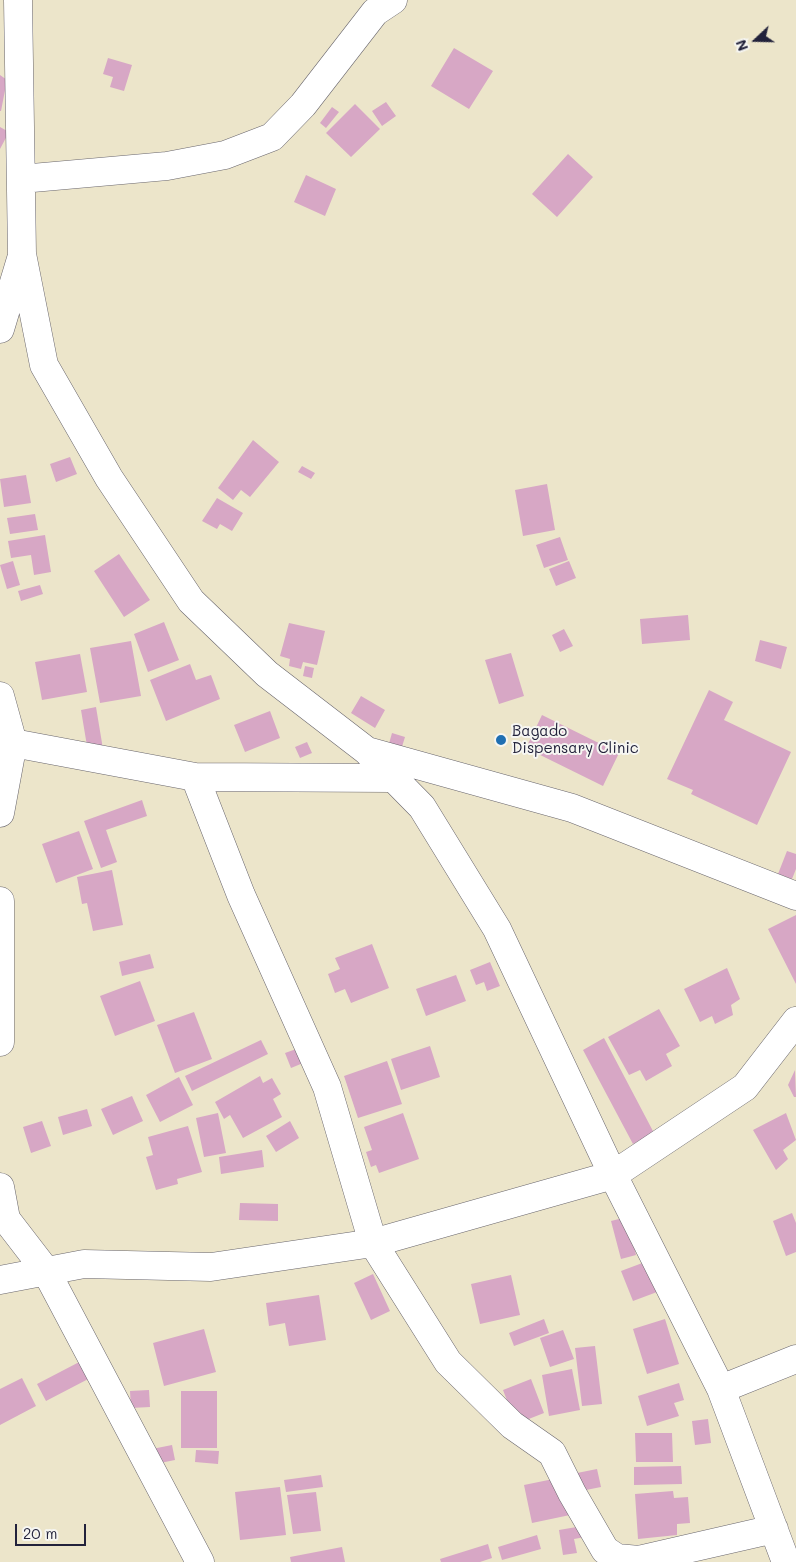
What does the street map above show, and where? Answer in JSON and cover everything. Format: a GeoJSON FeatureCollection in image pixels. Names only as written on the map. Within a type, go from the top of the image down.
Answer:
{"type":"FeatureCollection","features":[{"type":"Feature","properties":{"kind":"street"},"geometry":{"type":"LineString","coordinates":[[0,329],[12,269],[21,179],[18,0]]}},
{"type":"Feature","properties":{"kind":"street"},"geometry":{"type":"LineString","coordinates":[[21,179],[167,166],[225,155],[272,137],[304,104],[375,12],[393,0]]}},
{"type":"Feature","properties":{"kind":"street"},"geometry":{"type":"LineString","coordinates":[[12,269],[44,365],[109,478],[191,601],[267,674],[367,751],[422,807],[497,929],[613,1175],[722,1389],[786,1562]]}},
{"type":"Feature","properties":{"kind":"street"},"geometry":{"type":"LineString","coordinates":[[0,696],[13,743],[0,813]]}},
{"type":"Feature","properties":{"kind":"street"},"geometry":{"type":"LineString","coordinates":[[13,743],[195,777],[393,778]]}},
{"type":"Feature","properties":{"kind":"street"},"geometry":{"type":"LineString","coordinates":[[367,751],[572,808],[796,896]]}},
{"type":"Feature","properties":{"kind":"street"},"geometry":{"type":"LineString","coordinates":[[195,777],[241,895],[327,1086],[373,1244],[448,1362],[512,1425],[552,1453],[572,1493],[605,1550],[617,1558],[639,1560],[774,1529]]}},
{"type":"Feature","properties":{"kind":"street"},"geometry":{"type":"LineString","coordinates":[[0,901],[0,1042]]}},
{"type":"Feature","properties":{"kind":"street"},"geometry":{"type":"LineString","coordinates":[[0,1280],[84,1264],[211,1267],[373,1244],[613,1175],[744,1087],[796,1021]]}},
{"type":"Feature","properties":{"kind":"street"},"geometry":{"type":"LineString","coordinates":[[0,1187],[6,1219],[46,1271],[200,1562]]}},
{"type":"Feature","properties":{"kind":"street"},"geometry":{"type":"LineString","coordinates":[[722,1389],[796,1359]]}},
{"type":"Feature","properties":{"kind":"building"},"geometry":{"type":"Polygon","coordinates":[[[454,48],[493,71],[469,109],[431,86],[454,48]]]}},
{"type":"Feature","properties":{"kind":"building"},"geometry":{"type":"Polygon","coordinates":[[[108,58],[132,65],[124,91],[110,87],[113,77],[103,74],[108,58]]]}},
{"type":"Feature","properties":{"kind":"building"},"geometry":{"type":"Polygon","coordinates":[[[0,75],[7,80],[1,111],[0,111],[0,75]]]}},
{"type":"Feature","properties":{"kind":"building"},"geometry":{"type":"Polygon","coordinates":[[[386,102],[396,116],[382,126],[372,111],[386,102]]]}},
{"type":"Feature","properties":{"kind":"building"},"geometry":{"type":"Polygon","coordinates":[[[355,104],[380,129],[351,157],[326,133],[355,104]]]}},
{"type":"Feature","properties":{"kind":"building"},"geometry":{"type":"Polygon","coordinates":[[[332,107],[339,112],[326,128],[320,123],[332,107]]]}},
{"type":"Feature","properties":{"kind":"building"},"geometry":{"type":"Polygon","coordinates":[[[0,127],[9,132],[0,149],[0,127]]]}},
{"type":"Feature","properties":{"kind":"building"},"geometry":{"type":"Polygon","coordinates":[[[568,154],[593,177],[557,217],[532,194],[568,154]]]}},
{"type":"Feature","properties":{"kind":"building"},"geometry":{"type":"Polygon","coordinates":[[[306,175],[336,189],[325,216],[294,202],[306,175]]]}},
{"type":"Feature","properties":{"kind":"building"},"geometry":{"type":"Polygon","coordinates":[[[253,440],[279,462],[250,497],[241,490],[233,500],[218,488],[253,440]]]}},
{"type":"Feature","properties":{"kind":"building"},"geometry":{"type":"Polygon","coordinates":[[[70,457],[77,474],[56,482],[50,464],[70,457]]]}},
{"type":"Feature","properties":{"kind":"building"},"geometry":{"type":"Polygon","coordinates":[[[302,466],[315,473],[311,479],[298,472],[302,466]]]}},
{"type":"Feature","properties":{"kind":"building"},"geometry":{"type":"Polygon","coordinates":[[[26,475],[31,503],[4,507],[0,479],[26,475]]]}},
{"type":"Feature","properties":{"kind":"building"},"geometry":{"type":"Polygon","coordinates":[[[547,484],[555,530],[523,536],[515,490],[547,484]]]}},
{"type":"Feature","properties":{"kind":"building"},"geometry":{"type":"Polygon","coordinates":[[[217,498],[243,513],[232,531],[220,524],[217,529],[202,521],[217,498]]]}},
{"type":"Feature","properties":{"kind":"building"},"geometry":{"type":"Polygon","coordinates":[[[35,514],[38,530],[10,534],[7,518],[35,514]]]}},
{"type":"Feature","properties":{"kind":"building"},"geometry":{"type":"Polygon","coordinates":[[[45,535],[51,572],[34,575],[31,555],[11,558],[8,541],[45,535]]]}},
{"type":"Feature","properties":{"kind":"building"},"geometry":{"type":"Polygon","coordinates":[[[560,537],[568,560],[544,568],[536,545],[560,537]]]}},
{"type":"Feature","properties":{"kind":"building"},"geometry":{"type":"Polygon","coordinates":[[[119,554],[150,600],[124,617],[94,571],[119,554]]]}},
{"type":"Feature","properties":{"kind":"building"},"geometry":{"type":"Polygon","coordinates":[[[13,561],[20,585],[7,589],[0,565],[13,561]]]}},
{"type":"Feature","properties":{"kind":"building"},"geometry":{"type":"Polygon","coordinates":[[[569,561],[576,578],[556,586],[549,569],[569,561]]]}},
{"type":"Feature","properties":{"kind":"building"},"geometry":{"type":"Polygon","coordinates":[[[40,585],[43,594],[21,601],[18,591],[40,585]]]}},
{"type":"Feature","properties":{"kind":"building"},"geometry":{"type":"Polygon","coordinates":[[[688,615],[690,640],[642,644],[640,619],[688,615]]]}},
{"type":"Feature","properties":{"kind":"building"},"geometry":{"type":"Polygon","coordinates":[[[164,622],[179,660],[148,672],[134,634],[164,622]]]}},
{"type":"Feature","properties":{"kind":"building"},"geometry":{"type":"Polygon","coordinates":[[[289,623],[325,631],[317,665],[303,662],[301,669],[289,666],[290,659],[280,656],[289,623]]]}},
{"type":"Feature","properties":{"kind":"building"},"geometry":{"type":"Polygon","coordinates":[[[564,629],[573,646],[560,652],[552,635],[564,629]]]}},
{"type":"Feature","properties":{"kind":"building"},"geometry":{"type":"Polygon","coordinates":[[[760,640],[787,647],[781,669],[755,661],[760,640]]]}},
{"type":"Feature","properties":{"kind":"building"},"geometry":{"type":"Polygon","coordinates":[[[131,641],[141,696],[100,703],[90,648],[131,641]]]}},
{"type":"Feature","properties":{"kind":"building"},"geometry":{"type":"Polygon","coordinates":[[[511,653],[524,696],[499,704],[485,660],[511,653]]]}},
{"type":"Feature","properties":{"kind":"building"},"geometry":{"type":"Polygon","coordinates":[[[80,654],[87,692],[42,700],[35,662],[80,654]]]}},
{"type":"Feature","properties":{"kind":"building"},"geometry":{"type":"Polygon","coordinates":[[[190,664],[196,680],[211,675],[220,699],[166,721],[150,680],[190,664]]]}},
{"type":"Feature","properties":{"kind":"building"},"geometry":{"type":"Polygon","coordinates":[[[305,666],[314,668],[312,678],[303,676],[305,666]]]}},
{"type":"Feature","properties":{"kind":"building"},"geometry":{"type":"Polygon","coordinates":[[[709,690],[733,702],[724,720],[791,752],[757,825],[691,794],[693,790],[667,779],[709,690]]]}},
{"type":"Feature","properties":{"kind":"building"},"geometry":{"type":"Polygon","coordinates":[[[361,696],[385,710],[375,728],[351,713],[361,696]]]}},
{"type":"Feature","properties":{"kind":"building"},"geometry":{"type":"Polygon","coordinates":[[[96,707],[103,749],[88,752],[81,710],[96,707]]]}},
{"type":"Feature","properties":{"kind":"building"},"geometry":{"type":"Polygon","coordinates":[[[270,711],[280,738],[245,752],[234,725],[270,711]]]}},
{"type":"Feature","properties":{"kind":"building"},"geometry":{"type":"Polygon","coordinates":[[[542,715],[619,753],[603,786],[526,748],[542,715]]]}},
{"type":"Feature","properties":{"kind":"building"},"geometry":{"type":"Polygon","coordinates":[[[392,733],[405,737],[401,750],[388,747],[392,733]]]}},
{"type":"Feature","properties":{"kind":"building"},"geometry":{"type":"Polygon","coordinates":[[[307,742],[312,753],[300,758],[295,747],[307,742]]]}},
{"type":"Feature","properties":{"kind":"building"},"geometry":{"type":"Polygon","coordinates":[[[142,800],[147,816],[106,830],[117,862],[101,868],[84,821],[142,800]]]}},
{"type":"Feature","properties":{"kind":"building"},"geometry":{"type":"Polygon","coordinates":[[[79,831],[93,869],[56,883],[42,844],[79,831]]]}},
{"type":"Feature","properties":{"kind":"building"},"geometry":{"type":"Polygon","coordinates":[[[787,851],[796,854],[796,869],[792,879],[778,874],[787,851]]]}},
{"type":"Feature","properties":{"kind":"building"},"geometry":{"type":"Polygon","coordinates":[[[112,870],[123,925],[93,931],[87,903],[82,904],[77,877],[112,870]]]}},
{"type":"Feature","properties":{"kind":"building"},"geometry":{"type":"Polygon","coordinates":[[[796,915],[796,984],[768,929],[796,915]]]}},
{"type":"Feature","properties":{"kind":"building"},"geometry":{"type":"Polygon","coordinates":[[[372,944],[389,988],[351,1003],[345,989],[335,993],[328,974],[340,969],[335,958],[372,944]]]}},
{"type":"Feature","properties":{"kind":"building"},"geometry":{"type":"Polygon","coordinates":[[[150,954],[154,968],[122,976],[119,962],[150,954]]]}},
{"type":"Feature","properties":{"kind":"building"},"geometry":{"type":"Polygon","coordinates":[[[490,962],[500,986],[487,991],[484,982],[476,985],[470,970],[490,962]]]}},
{"type":"Feature","properties":{"kind":"building"},"geometry":{"type":"Polygon","coordinates":[[[727,968],[740,999],[731,1005],[733,1015],[715,1024],[712,1016],[700,1022],[684,989],[727,968]]]}},
{"type":"Feature","properties":{"kind":"building"},"geometry":{"type":"Polygon","coordinates":[[[456,975],[466,1001],[426,1016],[416,989],[456,975]]]}},
{"type":"Feature","properties":{"kind":"building"},"geometry":{"type":"Polygon","coordinates":[[[140,981],[155,1021],[115,1036],[100,996],[140,981]]]}},
{"type":"Feature","properties":{"kind":"building"},"geometry":{"type":"Polygon","coordinates":[[[659,1009],[680,1046],[666,1054],[672,1066],[646,1081],[640,1070],[629,1075],[608,1037],[659,1009]]]}},
{"type":"Feature","properties":{"kind":"building"},"geometry":{"type":"Polygon","coordinates":[[[194,1012],[212,1059],[175,1073],[157,1025],[194,1012]]]}},
{"type":"Feature","properties":{"kind":"building"},"geometry":{"type":"Polygon","coordinates":[[[604,1038],[654,1133],[633,1144],[583,1050],[604,1038]]]}},
{"type":"Feature","properties":{"kind":"building"},"geometry":{"type":"Polygon","coordinates":[[[261,1040],[268,1054],[192,1091],[185,1076],[261,1040]]]}},
{"type":"Feature","properties":{"kind":"building"},"geometry":{"type":"Polygon","coordinates":[[[430,1046],[440,1077],[401,1090],[391,1059],[430,1046]]]}},
{"type":"Feature","properties":{"kind":"building"},"geometry":{"type":"Polygon","coordinates":[[[302,1047],[308,1061],[291,1068],[285,1053],[302,1047]]]}},
{"type":"Feature","properties":{"kind":"building"},"geometry":{"type":"Polygon","coordinates":[[[387,1061],[402,1104],[358,1118],[344,1076],[387,1061]]]}},
{"type":"Feature","properties":{"kind":"building"},"geometry":{"type":"Polygon","coordinates":[[[795,1070],[796,1097],[794,1097],[788,1085],[795,1070]]]}},
{"type":"Feature","properties":{"kind":"building"},"geometry":{"type":"Polygon","coordinates":[[[260,1076],[263,1083],[272,1078],[281,1094],[273,1099],[282,1117],[243,1138],[230,1115],[224,1119],[215,1102],[260,1076]]]}},
{"type":"Feature","properties":{"kind":"building"},"geometry":{"type":"Polygon","coordinates":[[[179,1077],[193,1105],[160,1122],[146,1095],[179,1077]]]}},
{"type":"Feature","properties":{"kind":"building"},"geometry":{"type":"Polygon","coordinates":[[[132,1096],[143,1121],[113,1135],[101,1109],[132,1096]]]}},
{"type":"Feature","properties":{"kind":"building"},"geometry":{"type":"Polygon","coordinates":[[[87,1109],[92,1126],[63,1135],[58,1117],[87,1109]]]}},
{"type":"Feature","properties":{"kind":"building"},"geometry":{"type":"Polygon","coordinates":[[[218,1113],[226,1153],[204,1157],[196,1118],[218,1113]]]}},
{"type":"Feature","properties":{"kind":"building"},"geometry":{"type":"Polygon","coordinates":[[[403,1113],[419,1159],[379,1173],[376,1165],[371,1167],[366,1152],[372,1150],[364,1127],[403,1113]]]}},
{"type":"Feature","properties":{"kind":"building"},"geometry":{"type":"Polygon","coordinates":[[[786,1113],[796,1140],[783,1150],[788,1159],[776,1170],[753,1130],[786,1113]]]}},
{"type":"Feature","properties":{"kind":"building"},"geometry":{"type":"Polygon","coordinates":[[[42,1121],[51,1146],[31,1153],[23,1127],[42,1121]]]}},
{"type":"Feature","properties":{"kind":"building"},"geometry":{"type":"Polygon","coordinates":[[[290,1121],[299,1138],[276,1152],[266,1136],[290,1121]]]}},
{"type":"Feature","properties":{"kind":"building"},"geometry":{"type":"Polygon","coordinates":[[[188,1126],[202,1172],[177,1179],[178,1184],[156,1190],[146,1157],[153,1155],[148,1137],[188,1126]]]}},
{"type":"Feature","properties":{"kind":"building"},"geometry":{"type":"Polygon","coordinates":[[[262,1150],[264,1167],[221,1174],[219,1157],[262,1150]]]}},
{"type":"Feature","properties":{"kind":"building"},"geometry":{"type":"Polygon","coordinates":[[[240,1203],[278,1204],[278,1221],[239,1220],[240,1203]]]}},
{"type":"Feature","properties":{"kind":"building"},"geometry":{"type":"Polygon","coordinates":[[[792,1213],[796,1223],[796,1252],[786,1256],[773,1221],[792,1213]]]}},
{"type":"Feature","properties":{"kind":"building"},"geometry":{"type":"Polygon","coordinates":[[[627,1217],[636,1255],[621,1259],[611,1221],[627,1217]]]}},
{"type":"Feature","properties":{"kind":"building"},"geometry":{"type":"Polygon","coordinates":[[[645,1262],[657,1292],[633,1301],[621,1271],[645,1262]]]}},
{"type":"Feature","properties":{"kind":"building"},"geometry":{"type":"Polygon","coordinates":[[[373,1274],[390,1311],[371,1320],[354,1283],[373,1274]]]}},
{"type":"Feature","properties":{"kind":"building"},"geometry":{"type":"Polygon","coordinates":[[[511,1275],[520,1315],[480,1324],[471,1284],[511,1275]]]}},
{"type":"Feature","properties":{"kind":"building"},"geometry":{"type":"Polygon","coordinates":[[[319,1295],[326,1340],[289,1346],[285,1323],[269,1326],[266,1303],[319,1295]]]}},
{"type":"Feature","properties":{"kind":"building"},"geometry":{"type":"Polygon","coordinates":[[[544,1319],[549,1333],[514,1346],[509,1333],[544,1319]]]}},
{"type":"Feature","properties":{"kind":"building"},"geometry":{"type":"Polygon","coordinates":[[[665,1319],[679,1364],[647,1374],[633,1329],[665,1319]]]}},
{"type":"Feature","properties":{"kind":"building"},"geometry":{"type":"Polygon","coordinates":[[[204,1329],[216,1372],[164,1386],[153,1343],[204,1329]]]}},
{"type":"Feature","properties":{"kind":"building"},"geometry":{"type":"Polygon","coordinates":[[[563,1330],[574,1359],[550,1367],[540,1338],[563,1330]]]}},
{"type":"Feature","properties":{"kind":"building"},"geometry":{"type":"Polygon","coordinates":[[[595,1346],[602,1404],[582,1406],[575,1348],[595,1346]]]}},
{"type":"Feature","properties":{"kind":"building"},"geometry":{"type":"Polygon","coordinates":[[[85,1359],[94,1376],[46,1401],[37,1384],[85,1359]]]}},
{"type":"Feature","properties":{"kind":"building"},"geometry":{"type":"Polygon","coordinates":[[[572,1369],[580,1410],[549,1416],[542,1375],[572,1369]]]}},
{"type":"Feature","properties":{"kind":"building"},"geometry":{"type":"Polygon","coordinates":[[[22,1378],[36,1406],[0,1425],[0,1389],[22,1378]]]}},
{"type":"Feature","properties":{"kind":"building"},"geometry":{"type":"Polygon","coordinates":[[[531,1379],[544,1413],[516,1424],[503,1390],[531,1379]]]}},
{"type":"Feature","properties":{"kind":"building"},"geometry":{"type":"Polygon","coordinates":[[[679,1383],[684,1400],[674,1403],[679,1416],[647,1426],[638,1396],[679,1383]]]}},
{"type":"Feature","properties":{"kind":"building"},"geometry":{"type":"Polygon","coordinates":[[[149,1390],[150,1407],[131,1408],[130,1391],[149,1390]]]}},
{"type":"Feature","properties":{"kind":"building"},"geometry":{"type":"Polygon","coordinates":[[[181,1391],[217,1391],[217,1448],[181,1448],[181,1391]]]}},
{"type":"Feature","properties":{"kind":"building"},"geometry":{"type":"Polygon","coordinates":[[[708,1419],[711,1443],[695,1445],[692,1421],[708,1419]]]}},
{"type":"Feature","properties":{"kind":"building"},"geometry":{"type":"Polygon","coordinates":[[[635,1433],[672,1433],[673,1462],[636,1462],[635,1433]]]}},
{"type":"Feature","properties":{"kind":"building"},"geometry":{"type":"Polygon","coordinates":[[[172,1445],[175,1460],[155,1464],[152,1449],[172,1445]]]}},
{"type":"Feature","properties":{"kind":"building"},"geometry":{"type":"Polygon","coordinates":[[[196,1450],[219,1451],[218,1464],[195,1462],[196,1450]]]}},
{"type":"Feature","properties":{"kind":"building"},"geometry":{"type":"Polygon","coordinates":[[[681,1466],[682,1484],[634,1485],[634,1467],[681,1466]]]}},
{"type":"Feature","properties":{"kind":"building"},"geometry":{"type":"Polygon","coordinates":[[[597,1469],[601,1487],[581,1491],[577,1473],[597,1469]]]}},
{"type":"Feature","properties":{"kind":"building"},"geometry":{"type":"Polygon","coordinates":[[[321,1475],[323,1487],[286,1492],[284,1480],[321,1475]]]}},
{"type":"Feature","properties":{"kind":"building"},"geometry":{"type":"Polygon","coordinates":[[[563,1477],[570,1515],[532,1523],[524,1485],[563,1477]]]}},
{"type":"Feature","properties":{"kind":"building"},"geometry":{"type":"Polygon","coordinates":[[[280,1487],[286,1535],[240,1540],[235,1492],[280,1487]]]}},
{"type":"Feature","properties":{"kind":"building"},"geometry":{"type":"Polygon","coordinates":[[[673,1491],[674,1498],[688,1497],[690,1523],[677,1524],[677,1535],[638,1539],[635,1494],[673,1491]]]}},
{"type":"Feature","properties":{"kind":"building"},"geometry":{"type":"Polygon","coordinates":[[[316,1492],[321,1531],[293,1534],[287,1495],[316,1492]]]}},
{"type":"Feature","properties":{"kind":"building"},"geometry":{"type":"Polygon","coordinates":[[[600,1523],[602,1534],[574,1539],[577,1553],[563,1555],[559,1530],[600,1523]]]}},
{"type":"Feature","properties":{"kind":"building"},"geometry":{"type":"Polygon","coordinates":[[[537,1535],[541,1549],[502,1560],[498,1547],[537,1535]]]}},
{"type":"Feature","properties":{"kind":"building"},"geometry":{"type":"Polygon","coordinates":[[[488,1544],[492,1558],[480,1562],[441,1562],[440,1559],[488,1544]]]}},
{"type":"Feature","properties":{"kind":"building"},"geometry":{"type":"Polygon","coordinates":[[[342,1547],[345,1562],[291,1562],[290,1557],[342,1547]]]}},
{"type":"Feature","properties":{"kind":"place","name":"Bagado Dispensary Clinic"},"geometry":{"type":"Point","coordinates":[501,740]}}]}
